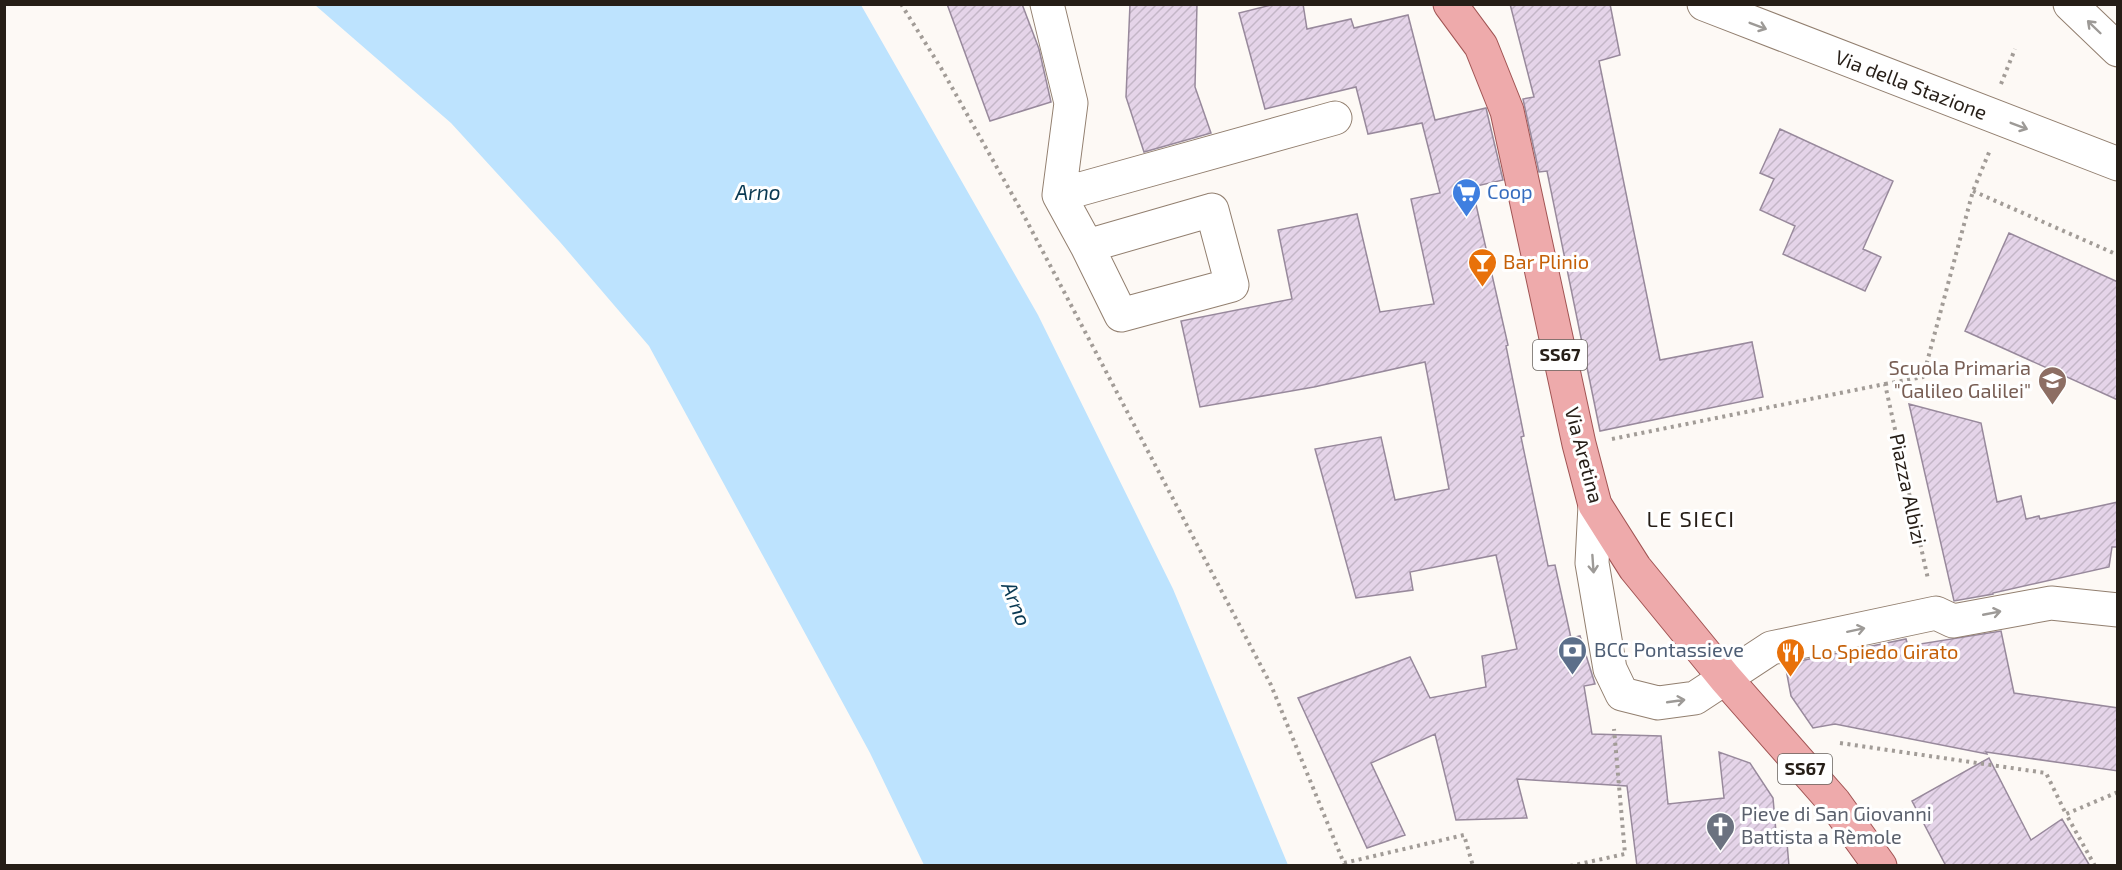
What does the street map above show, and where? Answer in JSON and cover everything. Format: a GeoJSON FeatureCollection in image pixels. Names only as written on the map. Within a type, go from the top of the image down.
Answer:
{"type":"FeatureCollection","features":[{"type":"Feature","properties":{"kind":"main road","name":"Via Aretina"},"geometry":{"type":"LineString","coordinates":[[1450,4],[1481,46],[1507,111],[1576,432],[1595,505],[1635,568],[1725,678],[1834,802],[1880,866]]}},
{"type":"Feature","properties":{"kind":"street"},"geometry":{"type":"LineString","coordinates":[[1047,4],[1071,103],[1059,195],[1088,246]]}},
{"type":"Feature","properties":{"kind":"street","name":"Via della Stazione"},"geometry":{"type":"LineString","coordinates":[[1704,4],[2118,164]]}},
{"type":"Feature","properties":{"kind":"street"},"geometry":{"type":"LineString","coordinates":[[2070,4],[2118,50]]}},
{"type":"Feature","properties":{"kind":"street"},"geometry":{"type":"LineString","coordinates":[[1059,195],[1335,118]]}},
{"type":"Feature","properties":{"kind":"street"},"geometry":{"type":"LineString","coordinates":[[1595,505],[1592,563],[1610,669],[1622,694],[1658,703],[1695,698],[1771,648],[1936,613],[1953,621],[2051,603],[2118,610]]}},
{"type":"Feature","properties":{"kind":"path"},"geometry":{"type":"LineString","coordinates":[[901,4],[941,68],[1022,212],[1271,685],[1345,864],[1464,835],[1473,866]]}},
{"type":"Feature","properties":{"kind":"path"},"geometry":{"type":"LineString","coordinates":[[1998,91],[2015,49]]}},
{"type":"Feature","properties":{"kind":"path"},"geometry":{"type":"LineString","coordinates":[[1611,439],[1923,376],[1972,191],[1992,143]]}},
{"type":"Feature","properties":{"kind":"path"},"geometry":{"type":"LineString","coordinates":[[1972,191],[2118,255]]}},
{"type":"Feature","properties":{"kind":"path","name":"Piazza Albizi"},"geometry":{"type":"LineString","coordinates":[[1885,384],[1936,613]]}},
{"type":"Feature","properties":{"kind":"path"},"geometry":{"type":"LineString","coordinates":[[1570,866],[1625,854],[1612,713],[1622,694]]}},
{"type":"Feature","properties":{"kind":"path"},"geometry":{"type":"LineString","coordinates":[[1840,743],[2046,773],[2095,866]]}},
{"type":"Feature","properties":{"kind":"path"},"geometry":{"type":"LineString","coordinates":[[2066,814],[2118,792]]}},
{"type":"Feature","properties":{"kind":"water","name":"Arno"},"geometry":{"type":"Polygon","coordinates":[[[315,5],[861,5],[1038,315],[1173,589],[1288,865],[924,865],[870,753],[649,346],[560,242],[451,123],[315,5]]]}},
{"type":"Feature","properties":{"kind":"building"},"geometry":{"type":"Polygon","coordinates":[[[947,4],[1022,4],[1039,49],[1051,102],[990,121],[947,4]]]}},
{"type":"Feature","properties":{"kind":"building"},"geometry":{"type":"Polygon","coordinates":[[[1130,4],[1197,4],[1195,87],[1211,133],[1144,152],[1126,97],[1130,4]]]}},
{"type":"Feature","properties":{"kind":"building"},"geometry":{"type":"Polygon","coordinates":[[[1275,4],[1303,4],[1307,29],[1351,19],[1354,28],[1408,15],[1435,120],[1486,108],[1503,180],[1472,187],[1508,345],[1506,346],[1524,436],[1521,437],[1548,566],[1555,565],[1571,638],[1580,636],[1595,684],[1584,686],[1592,734],[1661,736],[1668,804],[1724,798],[1719,752],[1750,763],[1773,798],[1776,832],[1786,831],[1789,866],[1637,866],[1627,786],[1517,779],[1527,818],[1456,820],[1435,734],[1371,763],[1405,835],[1367,848],[1298,698],[1410,657],[1430,698],[1486,687],[1482,656],[1517,649],[1496,555],[1410,572],[1413,590],[1356,598],[1315,449],[1381,437],[1395,500],[1449,489],[1425,362],[1314,387],[1200,407],[1181,321],[1292,299],[1278,230],[1357,214],[1380,312],[1434,304],[1411,199],[1440,193],[1422,123],[1368,134],[1356,87],[1265,109],[1239,13],[1275,4]]]}},
{"type":"Feature","properties":{"kind":"building"},"geometry":{"type":"Polygon","coordinates":[[[1510,4],[1610,4],[1620,55],[1599,61],[1660,360],[1752,342],[1763,397],[1600,431],[1547,171],[1539,172],[1523,99],[1534,97],[1510,4]]]}},
{"type":"Feature","properties":{"kind":"building"},"geometry":{"type":"Polygon","coordinates":[[[1780,129],[1893,181],[1863,249],[1881,257],[1865,291],[1783,254],[1795,226],[1760,210],[1774,179],[1760,173],[1780,129]]]}},
{"type":"Feature","properties":{"kind":"building"},"geometry":{"type":"Polygon","coordinates":[[[2009,233],[2118,282],[2118,400],[1965,331],[2009,233]]]}},
{"type":"Feature","properties":{"kind":"building"},"geometry":{"type":"Polygon","coordinates":[[[1909,404],[1981,423],[1997,502],[2021,496],[2026,519],[2039,516],[2040,519],[2118,502],[2118,547],[2112,547],[2109,567],[1954,601],[1909,404]]]}},
{"type":"Feature","properties":{"kind":"building"},"geometry":{"type":"Polygon","coordinates":[[[2001,631],[2014,693],[2118,708],[2118,771],[1986,752],[1987,754],[1835,724],[1813,728],[1791,696],[1785,664],[1906,639],[1908,646],[2001,631]]]}},
{"type":"Feature","properties":{"kind":"building"},"geometry":{"type":"Polygon","coordinates":[[[1989,758],[2031,840],[2062,819],[2090,866],[1946,866],[1912,801],[1989,758]]]}},
{"type":"Feature","properties":{"kind":"place","name":"Coop"},"geometry":{"type":"Point","coordinates":[1466,218]}},
{"type":"Feature","properties":{"kind":"place","name":"Bar Plinio"},"geometry":{"type":"Point","coordinates":[1482,288]}},
{"type":"Feature","properties":{"kind":"place","name":"Scuola Primaria \"Galileo Galilei\""},"geometry":{"type":"Point","coordinates":[2052,406]}},
{"type":"Feature","properties":{"kind":"place","name":"BCC Pontassieve"},"geometry":{"type":"Point","coordinates":[1573,676]}},
{"type":"Feature","properties":{"kind":"place","name":"Lo Spiedo Girato"},"geometry":{"type":"Point","coordinates":[1790,678]}},
{"type":"Feature","properties":{"kind":"place","name":"Pieve di San Giovanni Battista a Rèmole"},"geometry":{"type":"Point","coordinates":[1720,852]}},
{"type":"Feature","properties":{"kind":"district","name":"LE SIECI"},"geometry":{"type":"Point","coordinates":[1691,519]}}]}
